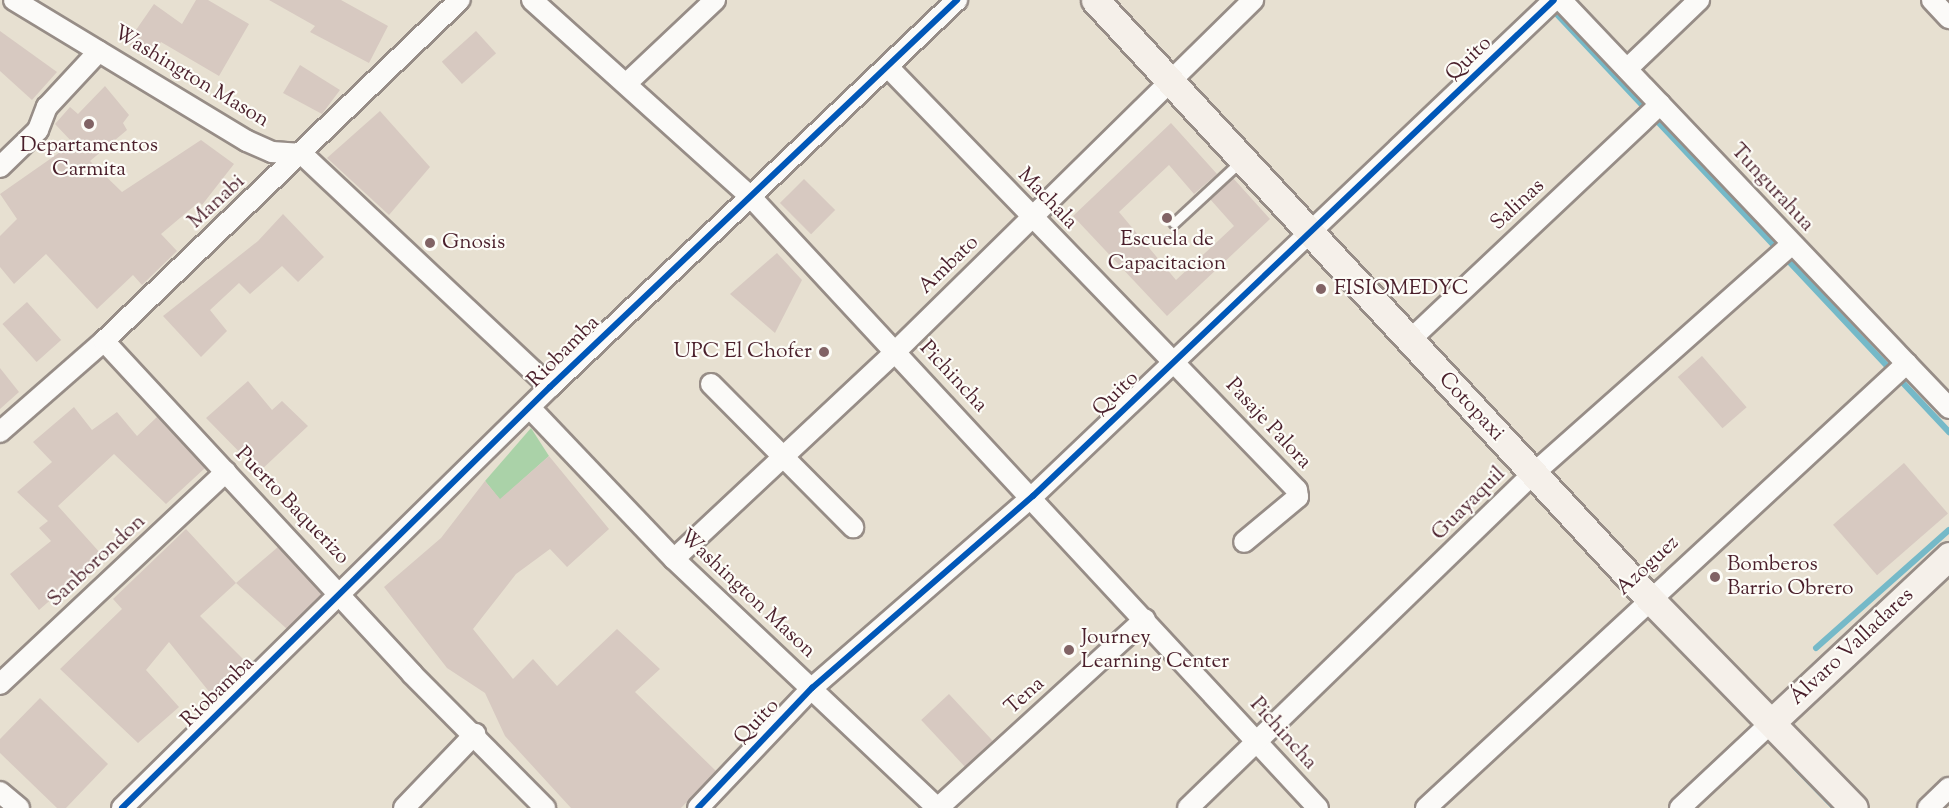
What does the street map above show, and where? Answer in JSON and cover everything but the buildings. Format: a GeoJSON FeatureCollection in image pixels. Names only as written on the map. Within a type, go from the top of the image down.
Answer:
{"type":"FeatureCollection","features":[{"type":"Feature","properties":{"kind":"street","name":"Washington Mason"},"geometry":{"type":"LineString","coordinates":[[14,0],[247,141],[272,152],[302,154]]}},
{"type":"Feature","properties":{"kind":"street","name":"Manabi"},"geometry":{"type":"LineString","coordinates":[[0,432],[104,341],[302,154],[460,0]]}},
{"type":"Feature","properties":{"kind":"street","name":"Pichincha"},"geometry":{"type":"LineString","coordinates":[[532,0],[750,196],[1033,496],[1318,808]]}},
{"type":"Feature","properties":{"kind":"street"},"geometry":{"type":"LineString","coordinates":[[627,83],[715,0]]}},
{"type":"Feature","properties":{"kind":"street","name":"Riobamba"},"geometry":{"type":"LineString","coordinates":[[122,808],[343,594],[531,409],[550,387],[957,0]]}},
{"type":"Feature","properties":{"kind":"street","name":"Cotopaxi"},"geometry":{"type":"LineString","coordinates":[[1095,0],[1649,598],[1766,728],[1854,808]]}},
{"type":"Feature","properties":{"kind":"street","name":"Ambato"},"geometry":{"type":"LineString","coordinates":[[674,559],[896,351],[1253,0]]}},
{"type":"Feature","properties":{"kind":"street","name":"Quito"},"geometry":{"type":"LineString","coordinates":[[698,808],[812,688],[1033,496],[1554,0]]}},
{"type":"Feature","properties":{"kind":"street","name":"Tungurahua"},"geometry":{"type":"LineString","coordinates":[[1561,0],[1949,408]]}},
{"type":"Feature","properties":{"kind":"street"},"geometry":{"type":"LineString","coordinates":[[1627,69],[1700,0]]}},
{"type":"Feature","properties":{"kind":"street"},"geometry":{"type":"LineString","coordinates":[[1932,0],[1949,18]]}},
{"type":"Feature","properties":{"kind":"street"},"geometry":{"type":"LineString","coordinates":[[0,167],[38,130],[47,107],[99,51]]}},
{"type":"Feature","properties":{"kind":"street","name":"Machala"},"geometry":{"type":"LineString","coordinates":[[888,67],[1031,218],[1176,360]]}},
{"type":"Feature","properties":{"kind":"street","name":"Salinas"},"geometry":{"type":"LineString","coordinates":[[1410,340],[1659,104]]}},
{"type":"Feature","properties":{"kind":"street"},"geometry":{"type":"LineString","coordinates":[[302,154],[550,387]]}},
{"type":"Feature","properties":{"kind":"street","name":"Guayaquil"},"geometry":{"type":"LineString","coordinates":[[1188,808],[1259,744],[1533,474],[1791,244]]}},
{"type":"Feature","properties":{"kind":"street","name":"Puerto Baquerizo"},"geometry":{"type":"LineString","coordinates":[[104,341],[343,594],[412,674],[475,734],[545,808]]}},
{"type":"Feature","properties":{"kind":"street","name":"Pasaje Palora"},"geometry":{"type":"LineString","coordinates":[[1176,360],[1298,489],[1298,497],[1244,542]]}},
{"type":"Feature","properties":{"kind":"street","name":"Azoguez"},"geometry":{"type":"LineString","coordinates":[[1426,808],[1649,598],[1906,364]]}},
{"type":"Feature","properties":{"kind":"street"},"geometry":{"type":"LineString","coordinates":[[711,384],[853,527]]}},
{"type":"Feature","properties":{"kind":"street","name":"Washington Mason"},"geometry":{"type":"LineString","coordinates":[[531,409],[674,559],[937,808]]}},
{"type":"Feature","properties":{"kind":"street","name":"Sanborondon"},"geometry":{"type":"LineString","coordinates":[[0,684],[226,472]]}},
{"type":"Feature","properties":{"kind":"street","name":"Álvaro Valladares"},"geometry":{"type":"LineString","coordinates":[[1766,728],[1949,556]]}},
{"type":"Feature","properties":{"kind":"street","name":"Tena"},"geometry":{"type":"LineString","coordinates":[[937,808],[1145,619]]}},
{"type":"Feature","properties":{"kind":"street"},"geometry":{"type":"LineString","coordinates":[[1680,808],[1766,728]]}},
{"type":"Feature","properties":{"kind":"street"},"geometry":{"type":"LineString","coordinates":[[404,808],[475,734]]}},
{"type":"Feature","properties":{"kind":"street"},"geometry":{"type":"LineString","coordinates":[[1928,808],[1949,788]]}},
{"type":"Feature","properties":{"kind":"street"},"geometry":{"type":"LineString","coordinates":[[0,792],[19,808]]}},
{"type":"Feature","properties":{"kind":"lane"},"geometry":{"type":"LineString","coordinates":[[1174,223],[1242,160]]}},
{"type":"Feature","properties":{"kind":"green space"},"geometry":{"type":"Polygon","coordinates":[[[531,428],[549,456],[500,500],[485,481],[531,428]]]}},
{"type":"Feature","properties":{"kind":"waterway"},"geometry":{"type":"LineString","coordinates":[[1551,8],[1949,432]]}},
{"type":"Feature","properties":{"kind":"waterway"},"geometry":{"type":"LineString","coordinates":[[1816,648],[1949,530]]}},
{"type":"Feature","properties":{"kind":"waterway"},"geometry":{"type":"LineString","coordinates":[[1795,767],[1835,808]]}},
{"type":"Feature","properties":{"kind":"cycle path"},"geometry":{"type":"LineString","coordinates":[[122,808],[550,387],[957,0]]}},
{"type":"Feature","properties":{"kind":"cycle path"},"geometry":{"type":"LineString","coordinates":[[698,808],[812,688],[1033,496],[1554,0]]}},
{"type":"Feature","properties":{"kind":"place","name":"Departamentos Carmita"},"geometry":{"type":"Point","coordinates":[89,124]}},
{"type":"Feature","properties":{"kind":"place","name":"Escuela de Capacitacion"},"geometry":{"type":"Point","coordinates":[1167,218]}},
{"type":"Feature","properties":{"kind":"place","name":"Gnosis"},"geometry":{"type":"Point","coordinates":[430,243]}},
{"type":"Feature","properties":{"kind":"place","name":"FISIOMEDYC"},"geometry":{"type":"Point","coordinates":[1321,289]}},
{"type":"Feature","properties":{"kind":"place","name":"UPC El Chofer"},"geometry":{"type":"Point","coordinates":[824,352]}},
{"type":"Feature","properties":{"kind":"place","name":"Bomberos Barrio Obrero"},"geometry":{"type":"Point","coordinates":[1715,577]}},
{"type":"Feature","properties":{"kind":"place","name":"Journey Learning Center"},"geometry":{"type":"Point","coordinates":[1069,650]}}]}
